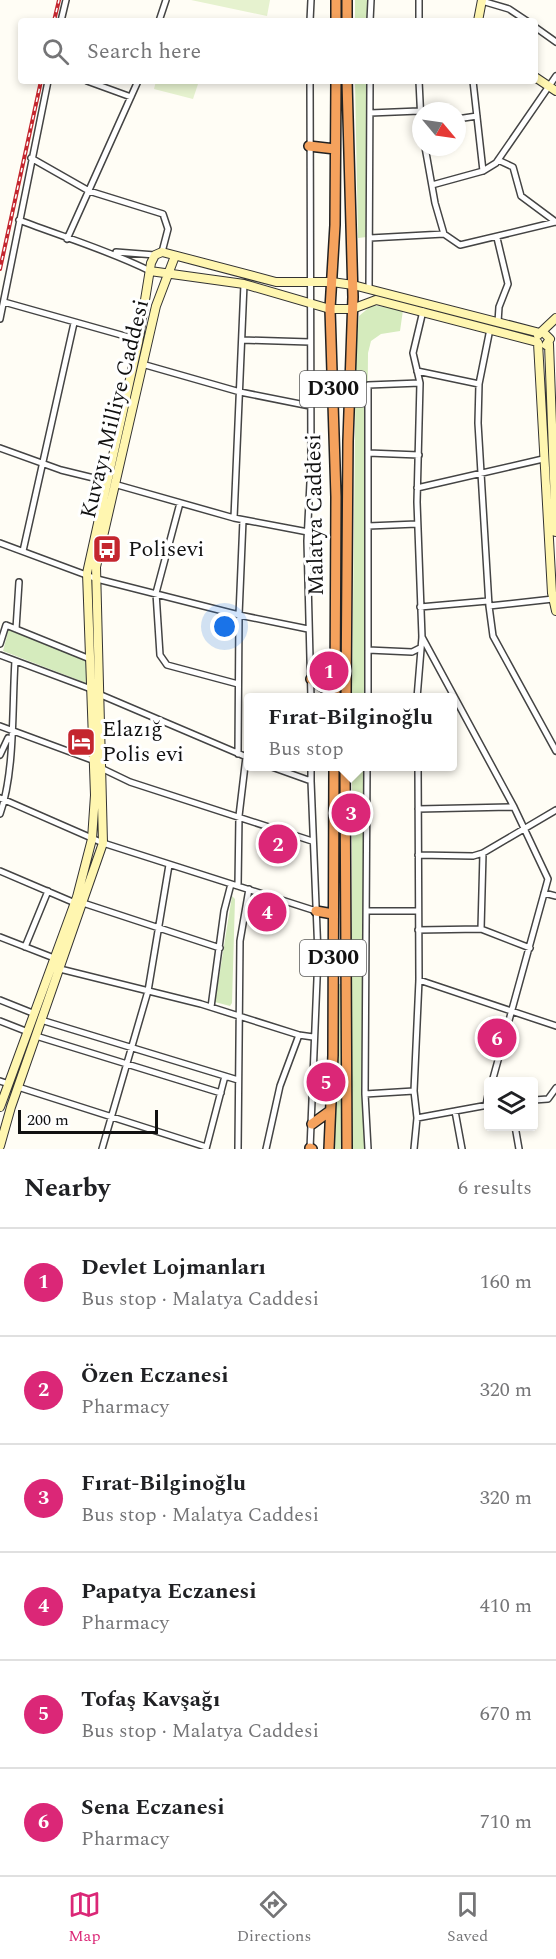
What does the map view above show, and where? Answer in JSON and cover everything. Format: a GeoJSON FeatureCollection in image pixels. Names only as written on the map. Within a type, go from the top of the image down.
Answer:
{"type":"FeatureCollection","features":[{"type":"Feature","properties":{"kind":"highway"},"geometry":{"type":"LineString","coordinates":[[336,0],[336,18]]}},
{"type":"Feature","properties":{"kind":"highway"},"geometry":{"type":"LineString","coordinates":[[347,0],[347,18]]}},
{"type":"Feature","properties":{"kind":"highway","name":"Malatya Caddesi"},"geometry":{"type":"LineString","coordinates":[[335,693],[336,497],[330,309],[336,84]]}},
{"type":"Feature","properties":{"kind":"highway","name":"Malatya Caddesi"},"geometry":{"type":"LineString","coordinates":[[346,693],[352,309],[347,84]]}},
{"type":"Feature","properties":{"kind":"highway"},"geometry":{"type":"LineString","coordinates":[[309,146],[335,149]]}},
{"type":"Feature","properties":{"kind":"highway"},"geometry":{"type":"LineString","coordinates":[[311,679],[331,693]]}},
{"type":"Feature","properties":{"kind":"highway","name":"D300"},"geometry":{"type":"LineString","coordinates":[[329,1149],[334,771]]}},
{"type":"Feature","properties":{"kind":"highway","name":"D300"},"geometry":{"type":"LineString","coordinates":[[345,771],[347,1149]]}},
{"type":"Feature","properties":{"kind":"highway"},"geometry":{"type":"LineString","coordinates":[[316,911],[333,914]]}},
{"type":"Feature","properties":{"kind":"highway"},"geometry":{"type":"LineString","coordinates":[[312,1124],[330,1111]]}},
{"type":"Feature","properties":{"kind":"main road"},"geometry":{"type":"LineString","coordinates":[[479,18],[482,1]]}},
{"type":"Feature","properties":{"kind":"main road"},"geometry":{"type":"LineString","coordinates":[[538,78],[553,88]]}},
{"type":"Feature","properties":{"kind":"main road"},"geometry":{"type":"LineString","coordinates":[[159,253],[276,282],[332,282],[352,285],[542,333],[552,338],[556,532]]}},
{"type":"Feature","properties":{"kind":"main road","name":"Kuvayı Milliye Caddesi"},"geometry":{"type":"LineString","coordinates":[[0,1146],[54,958],[103,843],[103,769],[96,567],[150,271],[159,253]]}},
{"type":"Feature","properties":{"kind":"main road","name":"Kuvayı Milliye Caddesi"},"geometry":{"type":"LineString","coordinates":[[38,1017],[60,969],[79,903],[92,838],[94,795],[87,573],[156,306],[175,256]]}},
{"type":"Feature","properties":{"kind":"main road","name":"Kuvayı Milliye Caddesi"},"geometry":{"type":"LineString","coordinates":[[150,271],[168,276],[190,275],[243,284],[310,301],[330,309],[352,309],[376,300],[490,329],[544,346],[552,338]]}},
{"type":"Feature","properties":{"kind":"main road"},"geometry":{"type":"LineString","coordinates":[[556,318],[542,333],[538,343],[543,459],[553,600],[556,610]]}},
{"type":"Feature","properties":{"kind":"main road","name":"Kuvayı Milliye Caddesi"},"geometry":{"type":"LineString","coordinates":[[0,1107],[32,1034]]}},
{"type":"Feature","properties":{"kind":"main road"},"geometry":{"type":"LineString","coordinates":[[0,1146],[7,1149]]}},
{"type":"Feature","properties":{"kind":"street"},"geometry":{"type":"LineString","coordinates":[[62,18],[66,0]]}},
{"type":"Feature","properties":{"kind":"street"},"geometry":{"type":"LineString","coordinates":[[160,18],[166,0]]}},
{"type":"Feature","properties":{"kind":"street"},"geometry":{"type":"LineString","coordinates":[[310,18],[311,0]]}},
{"type":"Feature","properties":{"kind":"street"},"geometry":{"type":"LineString","coordinates":[[370,0],[370,18]]}},
{"type":"Feature","properties":{"kind":"street"},"geometry":{"type":"LineString","coordinates":[[419,0],[419,18]]}},
{"type":"Feature","properties":{"kind":"street"},"geometry":{"type":"LineString","coordinates":[[482,1],[509,9],[522,18]]}},
{"type":"Feature","properties":{"kind":"street"},"geometry":{"type":"LineString","coordinates":[[538,29],[556,42]]}},
{"type":"Feature","properties":{"kind":"street"},"geometry":{"type":"LineString","coordinates":[[432,185],[483,171],[498,160],[553,88],[556,76]]}},
{"type":"Feature","properties":{"kind":"street"},"geometry":{"type":"LineString","coordinates":[[0,319],[30,158],[47,84]]}},
{"type":"Feature","properties":{"kind":"street"},"geometry":{"type":"LineString","coordinates":[[95,84],[131,98]]}},
{"type":"Feature","properties":{"kind":"street"},"geometry":{"type":"LineString","coordinates":[[67,239],[137,84]]}},
{"type":"Feature","properties":{"kind":"street"},"geometry":{"type":"LineString","coordinates":[[310,84],[308,629],[311,693]]}},
{"type":"Feature","properties":{"kind":"street"},"geometry":{"type":"LineString","coordinates":[[369,289],[370,84]]}},
{"type":"Feature","properties":{"kind":"street"},"geometry":{"type":"LineString","coordinates":[[419,84],[419,102]]}},
{"type":"Feature","properties":{"kind":"street"},"geometry":{"type":"LineString","coordinates":[[473,84],[483,171]]}},
{"type":"Feature","properties":{"kind":"street"},"geometry":{"type":"LineString","coordinates":[[370,113],[412,111]]}},
{"type":"Feature","properties":{"kind":"street"},"geometry":{"type":"LineString","coordinates":[[466,118],[477,116]]}},
{"type":"Feature","properties":{"kind":"street"},"geometry":{"type":"LineString","coordinates":[[427,156],[444,234]]}},
{"type":"Feature","properties":{"kind":"street"},"geometry":{"type":"LineString","coordinates":[[30,158],[88,191],[162,214],[168,230],[159,253],[111,252]]}},
{"type":"Feature","properties":{"kind":"street"},"geometry":{"type":"LineString","coordinates":[[498,160],[513,167],[521,196],[556,222]]}},
{"type":"Feature","properties":{"kind":"street"},"geometry":{"type":"LineString","coordinates":[[19,220],[67,239],[111,252],[150,271]]}},
{"type":"Feature","properties":{"kind":"street"},"geometry":{"type":"LineString","coordinates":[[370,238],[444,234],[460,245],[497,238],[556,222]]}},
{"type":"Feature","properties":{"kind":"street"},"geometry":{"type":"LineString","coordinates":[[497,238],[508,284],[500,307],[498,322]]}},
{"type":"Feature","properties":{"kind":"street"},"geometry":{"type":"LineString","coordinates":[[234,518],[243,284]]}},
{"type":"Feature","properties":{"kind":"street"},"geometry":{"type":"LineString","coordinates":[[4,302],[139,340]]}},
{"type":"Feature","properties":{"kind":"street"},"geometry":{"type":"LineString","coordinates":[[417,693],[422,638],[417,524],[420,383],[413,353],[423,311]]}},
{"type":"Feature","properties":{"kind":"street"},"geometry":{"type":"LineString","coordinates":[[23,551],[74,323]]}},
{"type":"Feature","properties":{"kind":"street"},"geometry":{"type":"LineString","coordinates":[[490,329],[479,384],[480,472],[493,636],[556,751]]}},
{"type":"Feature","properties":{"kind":"street"},"geometry":{"type":"LineString","coordinates":[[242,340],[310,342]]}},
{"type":"Feature","properties":{"kind":"street"},"geometry":{"type":"LineString","coordinates":[[142,364],[240,392],[310,406]]}},
{"type":"Feature","properties":{"kind":"street"},"geometry":{"type":"LineString","coordinates":[[417,371],[479,384]]}},
{"type":"Feature","properties":{"kind":"street"},"geometry":{"type":"LineString","coordinates":[[368,693],[369,385],[420,383]]}},
{"type":"Feature","properties":{"kind":"street"},"geometry":{"type":"LineString","coordinates":[[0,447],[61,470],[234,518],[308,532]]}},
{"type":"Feature","properties":{"kind":"street"},"geometry":{"type":"LineString","coordinates":[[368,453],[418,455]]}},
{"type":"Feature","properties":{"kind":"street"},"geometry":{"type":"LineString","coordinates":[[417,488],[543,459]]}},
{"type":"Feature","properties":{"kind":"street"},"geometry":{"type":"LineString","coordinates":[[180,503],[156,593],[160,655],[167,665],[238,684]]}},
{"type":"Feature","properties":{"kind":"street"},"geometry":{"type":"LineString","coordinates":[[238,753],[239,615],[243,520]]}},
{"type":"Feature","properties":{"kind":"street"},"geometry":{"type":"LineString","coordinates":[[368,526],[417,524]]}},
{"type":"Feature","properties":{"kind":"street"},"geometry":{"type":"LineString","coordinates":[[0,543],[87,573],[97,579],[239,615],[308,629]]}},
{"type":"Feature","properties":{"kind":"street"},"geometry":{"type":"LineString","coordinates":[[16,628],[19,582]]}},
{"type":"Feature","properties":{"kind":"street"},"geometry":{"type":"LineString","coordinates":[[420,607],[553,600]]}},
{"type":"Feature","properties":{"kind":"street"},"geometry":{"type":"LineString","coordinates":[[0,644],[6,625],[90,659]]}},
{"type":"Feature","properties":{"kind":"street"},"geometry":{"type":"LineString","coordinates":[[422,638],[452,693]]}},
{"type":"Feature","properties":{"kind":"street"},"geometry":{"type":"LineString","coordinates":[[368,650],[412,652],[420,648]]}},
{"type":"Feature","properties":{"kind":"street"},"geometry":{"type":"LineString","coordinates":[[0,655],[90,689]]}},
{"type":"Feature","properties":{"kind":"street"},"geometry":{"type":"LineString","coordinates":[[0,814],[10,732],[15,661]]}},
{"type":"Feature","properties":{"kind":"street"},"geometry":{"type":"LineString","coordinates":[[101,695],[244,756]]}},
{"type":"Feature","properties":{"kind":"street"},"geometry":{"type":"LineString","coordinates":[[457,702],[514,807],[548,879],[493,1077]]}},
{"type":"Feature","properties":{"kind":"street"},"geometry":{"type":"LineString","coordinates":[[0,726],[10,732],[92,760]]}},
{"type":"Feature","properties":{"kind":"street"},"geometry":{"type":"LineString","coordinates":[[0,755],[10,732]]}},
{"type":"Feature","properties":{"kind":"street"},"geometry":{"type":"LineString","coordinates":[[103,769],[130,782],[312,841]]}},
{"type":"Feature","properties":{"kind":"street"},"geometry":{"type":"LineString","coordinates":[[211,1007],[224,911],[235,885],[239,816],[246,771]]}},
{"type":"Feature","properties":{"kind":"street"},"geometry":{"type":"LineString","coordinates":[[283,771],[311,781]]}},
{"type":"Feature","properties":{"kind":"street"},"geometry":{"type":"LineString","coordinates":[[311,771],[318,955],[313,1036],[311,1149]]}},
{"type":"Feature","properties":{"kind":"street"},"geometry":{"type":"LineString","coordinates":[[367,771],[365,1094],[368,1149]]}},
{"type":"Feature","properties":{"kind":"street"},"geometry":{"type":"LineString","coordinates":[[414,1149],[417,1118],[414,1091],[419,980],[418,771]]}},
{"type":"Feature","properties":{"kind":"street"},"geometry":{"type":"LineString","coordinates":[[2,799],[103,843],[316,911]]}},
{"type":"Feature","properties":{"kind":"street"},"geometry":{"type":"LineString","coordinates":[[418,809],[514,807]]}},
{"type":"Feature","properties":{"kind":"street"},"geometry":{"type":"LineString","coordinates":[[418,855],[474,856],[556,810]]}},
{"type":"Feature","properties":{"kind":"street"},"geometry":{"type":"LineString","coordinates":[[481,929],[483,853]]}},
{"type":"Feature","properties":{"kind":"street"},"geometry":{"type":"LineString","coordinates":[[102,1149],[148,991],[169,865]]}},
{"type":"Feature","properties":{"kind":"street"},"geometry":{"type":"LineString","coordinates":[[0,871],[79,903],[220,948]]}},
{"type":"Feature","properties":{"kind":"street"},"geometry":{"type":"LineString","coordinates":[[238,1149],[240,941],[249,889]]}},
{"type":"Feature","properties":{"kind":"street"},"geometry":{"type":"LineString","coordinates":[[25,947],[48,891]]}},
{"type":"Feature","properties":{"kind":"street"},"geometry":{"type":"LineString","coordinates":[[544,893],[556,896]]}},
{"type":"Feature","properties":{"kind":"street"},"geometry":{"type":"LineString","coordinates":[[367,911],[418,911]]}},
{"type":"Feature","properties":{"kind":"street"},"geometry":{"type":"LineString","coordinates":[[418,930],[481,929],[530,948]]}},
{"type":"Feature","properties":{"kind":"street"},"geometry":{"type":"LineString","coordinates":[[0,937],[54,958]]}},
{"type":"Feature","properties":{"kind":"street"},"geometry":{"type":"LineString","coordinates":[[60,969],[211,1007],[299,1035],[313,1036]]}},
{"type":"Feature","properties":{"kind":"street"},"geometry":{"type":"LineString","coordinates":[[419,980],[556,1026]]}},
{"type":"Feature","properties":{"kind":"street"},"geometry":{"type":"LineString","coordinates":[[0,1000],[38,1017],[237,1080]]}},
{"type":"Feature","properties":{"kind":"street"},"geometry":{"type":"LineString","coordinates":[[0,1021],[32,1034],[220,1093]]}},
{"type":"Feature","properties":{"kind":"street"},"geometry":{"type":"LineString","coordinates":[[266,1149],[280,1086],[299,1035]]}},
{"type":"Feature","properties":{"kind":"street"},"geometry":{"type":"LineString","coordinates":[[18,1087],[206,1148],[225,1076]]}},
{"type":"Feature","properties":{"kind":"street"},"geometry":{"type":"LineString","coordinates":[[0,1081],[9,1084]]}},
{"type":"Feature","properties":{"kind":"street"},"geometry":{"type":"LineString","coordinates":[[538,1100],[548,1099],[556,1088]]}},
{"type":"Feature","properties":{"kind":"street"},"geometry":{"type":"LineString","coordinates":[[365,1094],[414,1091]]}},
{"type":"Feature","properties":{"kind":"street"},"geometry":{"type":"LineString","coordinates":[[417,1118],[484,1106]]}},
{"type":"Feature","properties":{"kind":"street"},"geometry":{"type":"LineString","coordinates":[[455,1111],[462,1149]]}},
{"type":"Feature","properties":{"kind":"street"},"geometry":{"type":"LineString","coordinates":[[516,1131],[519,1149]]}},
{"type":"Feature","properties":{"kind":"green space"},"geometry":{"type":"Polygon","coordinates":[[[191,0],[270,0],[267,16],[191,0]]]}},
{"type":"Feature","properties":{"kind":"green space"},"geometry":{"type":"Polygon","coordinates":[[[355,0],[367,0],[367,18],[355,18],[355,0]]]}},
{"type":"Feature","properties":{"kind":"green space"},"geometry":{"type":"Polygon","coordinates":[[[155,84],[198,84],[193,99],[154,89],[155,84]]]}},
{"type":"Feature","properties":{"kind":"green space"},"geometry":{"type":"Polygon","coordinates":[[[355,84],[367,84],[367,237],[358,238],[355,84]]]}},
{"type":"Feature","properties":{"kind":"green space"},"geometry":{"type":"Polygon","coordinates":[[[372,305],[403,310],[400,331],[381,334],[371,341],[368,353],[365,693],[352,693],[356,348],[359,316],[372,305]]]}},
{"type":"Feature","properties":{"kind":"green space"},"geometry":{"type":"Polygon","coordinates":[[[9,628],[86,661],[86,683],[3,651],[9,628]]]}},
{"type":"Feature","properties":{"kind":"green space"},"geometry":{"type":"Polygon","coordinates":[[[352,771],[365,771],[366,1149],[352,1149],[352,771]]]}},
{"type":"Feature","properties":{"kind":"green space"},"geometry":{"type":"Polygon","coordinates":[[[232,896],[235,899],[232,1003],[230,1006],[215,1002],[232,896]]]}},
{"type":"Feature","properties":{"kind":"green space"},"geometry":{"type":"Polygon","coordinates":[[[337,984],[341,984],[343,1149],[333,1149],[337,984]]]}},
{"type":"Feature","properties":{"kind":"railway"},"geometry":{"type":"LineString","coordinates":[[55,18],[59,0]]}},
{"type":"Feature","properties":{"kind":"railway"},"geometry":{"type":"LineString","coordinates":[[0,269],[40,84]]}},
{"type":"Feature","properties":{"kind":"place","name":"Polisevi"},"geometry":{"type":"Point","coordinates":[107,549]}},
{"type":"Feature","properties":{"kind":"place","name":"Devlet Lojmanları"},"geometry":{"type":"Point","coordinates":[329,671]}},
{"type":"Feature","properties":{"kind":"place","name":"Elazığ Polis evi"},"geometry":{"type":"Point","coordinates":[81,742]}},
{"type":"Feature","properties":{"kind":"place","name":"Fırat-Bilginoğlu"},"geometry":{"type":"Point","coordinates":[351,813]}},
{"type":"Feature","properties":{"kind":"place","name":"Özen Eczanesi"},"geometry":{"type":"Point","coordinates":[278,844]}},
{"type":"Feature","properties":{"kind":"place","name":"Papatya Eczanesi"},"geometry":{"type":"Point","coordinates":[267,912]}},
{"type":"Feature","properties":{"kind":"place","name":"Sena Eczanesi"},"geometry":{"type":"Point","coordinates":[497,1038]}},
{"type":"Feature","properties":{"kind":"place","name":"Tofaş Kavşağı"},"geometry":{"type":"Point","coordinates":[326,1082]}}]}
